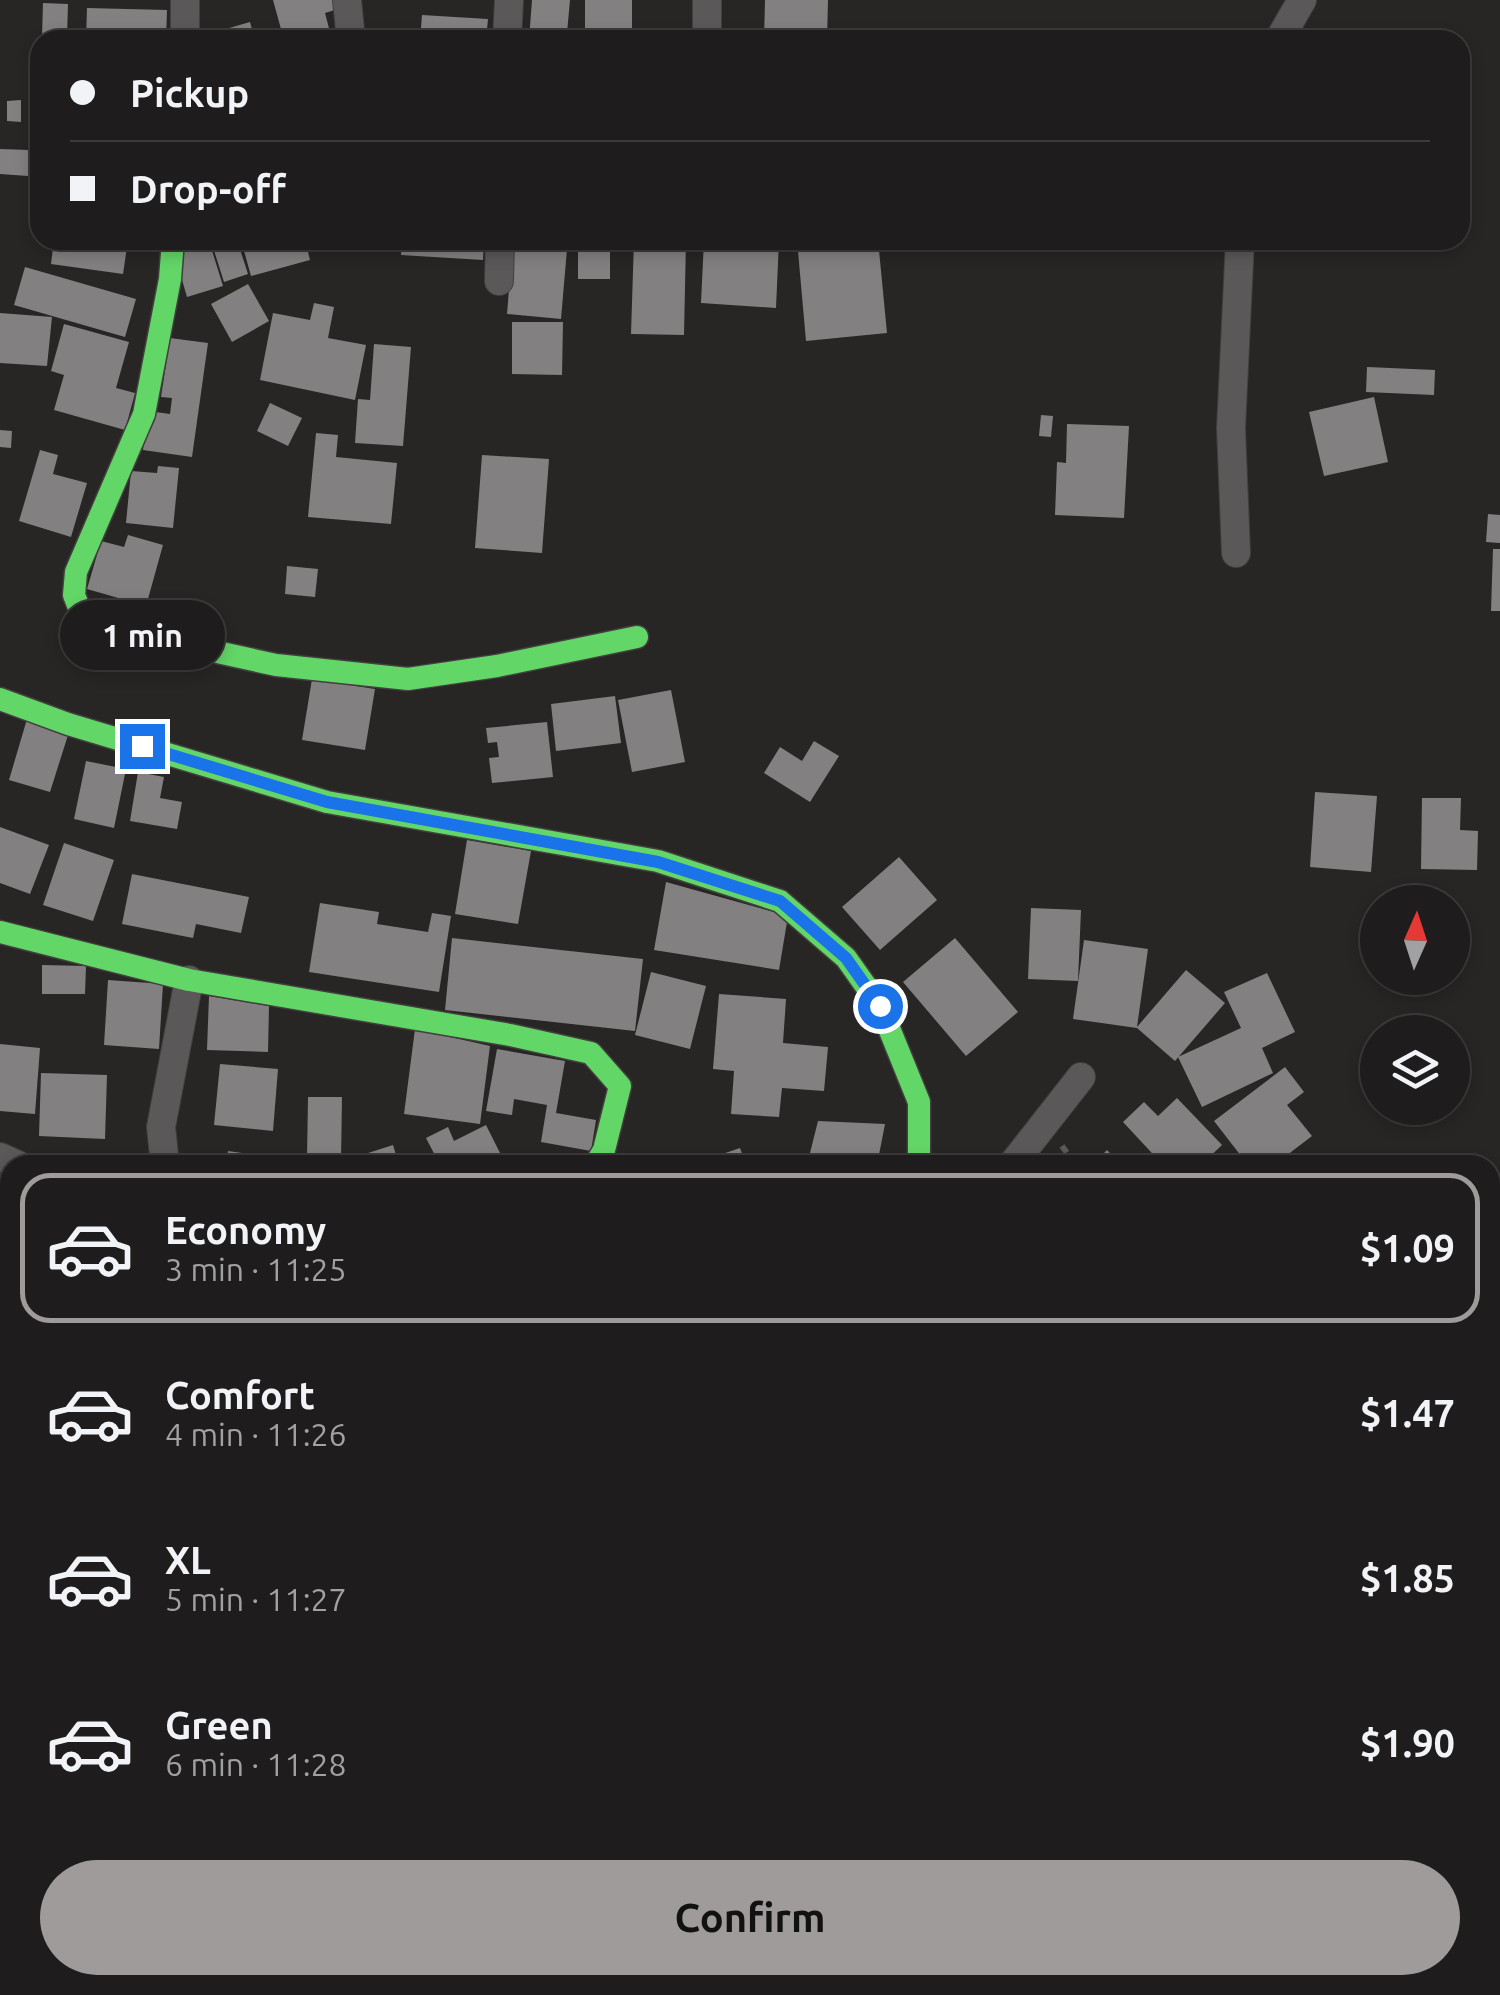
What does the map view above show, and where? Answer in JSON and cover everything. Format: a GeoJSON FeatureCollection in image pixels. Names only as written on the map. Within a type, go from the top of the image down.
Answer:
{"type":"FeatureCollection","features":[{"type":"Feature","properties":{"kind":"street"},"geometry":{"type":"LineString","coordinates":[[185,30],[186,0]]}},
{"type":"Feature","properties":{"kind":"street"},"geometry":{"type":"LineString","coordinates":[[346,0],[350,30]]}},
{"type":"Feature","properties":{"kind":"street"},"geometry":{"type":"LineString","coordinates":[[508,30],[509,0]]}},
{"type":"Feature","properties":{"kind":"street"},"geometry":{"type":"LineString","coordinates":[[707,30],[708,0]]}},
{"type":"Feature","properties":{"kind":"street"},"geometry":{"type":"LineString","coordinates":[[1285,30],[1302,0]]}},
{"type":"Feature","properties":{"kind":"street"},"geometry":{"type":"LineString","coordinates":[[172,250],[144,414],[76,572],[74,596],[85,623],[276,665],[408,679],[498,666],[637,637]]}},
{"type":"Feature","properties":{"kind":"street"},"geometry":{"type":"LineString","coordinates":[[499,281],[500,250]]}},
{"type":"Feature","properties":{"kind":"street"},"geometry":{"type":"LineString","coordinates":[[1236,553],[1230,428],[1239,250]]}},
{"type":"Feature","properties":{"kind":"street"},"geometry":{"type":"LineString","coordinates":[[0,699],[68,724],[327,802],[658,862],[780,901],[846,958],[880,1006],[918,1102],[919,1155]]}},
{"type":"Feature","properties":{"kind":"street"},"geometry":{"type":"LineString","coordinates":[[0,932],[189,980],[510,1035],[591,1053],[620,1086],[601,1155]]}},
{"type":"Feature","properties":{"kind":"street"},"geometry":{"type":"LineString","coordinates":[[164,1155],[161,1128],[189,980]]}},
{"type":"Feature","properties":{"kind":"street"},"geometry":{"type":"LineString","coordinates":[[1020,1155],[1081,1077]]}},
{"type":"Feature","properties":{"kind":"building"},"geometry":{"type":"Polygon","coordinates":[[[273,0],[336,0],[338,9],[325,13],[329,30],[281,30],[273,0]]]}},
{"type":"Feature","properties":{"kind":"building"},"geometry":{"type":"Polygon","coordinates":[[[532,0],[570,0],[567,30],[530,30],[532,0]]]}},
{"type":"Feature","properties":{"kind":"building"},"geometry":{"type":"Polygon","coordinates":[[[585,0],[632,0],[632,30],[585,30],[585,0]]]}},
{"type":"Feature","properties":{"kind":"building"},"geometry":{"type":"Polygon","coordinates":[[[765,0],[828,0],[827,30],[764,30],[765,0]]]}},
{"type":"Feature","properties":{"kind":"building"},"geometry":{"type":"Polygon","coordinates":[[[43,3],[68,4],[67,30],[42,30],[43,3]]]}},
{"type":"Feature","properties":{"kind":"building"},"geometry":{"type":"Polygon","coordinates":[[[87,8],[167,10],[166,30],[86,30],[87,8]]]}},
{"type":"Feature","properties":{"kind":"building"},"geometry":{"type":"Polygon","coordinates":[[[422,15],[488,19],[487,30],[421,30],[422,15]]]}},
{"type":"Feature","properties":{"kind":"building"},"geometry":{"type":"Polygon","coordinates":[[[250,22],[252,30],[222,30],[250,22]]]}},
{"type":"Feature","properties":{"kind":"building"},"geometry":{"type":"Polygon","coordinates":[[[21,100],[21,122],[7,121],[7,101],[21,100]]]}},
{"type":"Feature","properties":{"kind":"building"},"geometry":{"type":"Polygon","coordinates":[[[0,149],[29,150],[28,176],[0,174],[0,149]]]}},
{"type":"Feature","properties":{"kind":"building"},"geometry":{"type":"Polygon","coordinates":[[[53,250],[127,250],[123,274],[51,264],[53,250]]]}},
{"type":"Feature","properties":{"kind":"building"},"geometry":{"type":"Polygon","coordinates":[[[212,250],[223,286],[187,297],[178,266],[184,252],[212,250]]]}},
{"type":"Feature","properties":{"kind":"building"},"geometry":{"type":"Polygon","coordinates":[[[214,250],[240,250],[248,274],[224,282],[214,250]]]}},
{"type":"Feature","properties":{"kind":"building"},"geometry":{"type":"Polygon","coordinates":[[[244,250],[308,250],[310,260],[251,276],[244,250]]]}},
{"type":"Feature","properties":{"kind":"building"},"geometry":{"type":"Polygon","coordinates":[[[401,250],[484,250],[483,260],[401,255],[401,250]]]}},
{"type":"Feature","properties":{"kind":"building"},"geometry":{"type":"Polygon","coordinates":[[[512,250],[567,250],[561,319],[507,314],[512,250]]]}},
{"type":"Feature","properties":{"kind":"building"},"geometry":{"type":"Polygon","coordinates":[[[578,250],[610,250],[610,279],[578,279],[578,250]]]}},
{"type":"Feature","properties":{"kind":"building"},"geometry":{"type":"Polygon","coordinates":[[[634,250],[686,250],[684,335],[631,334],[634,250]]]}},
{"type":"Feature","properties":{"kind":"building"},"geometry":{"type":"Polygon","coordinates":[[[704,250],[779,250],[776,308],[701,303],[704,250]]]}},
{"type":"Feature","properties":{"kind":"building"},"geometry":{"type":"Polygon","coordinates":[[[798,250],[879,250],[887,333],[806,341],[798,250]]]}},
{"type":"Feature","properties":{"kind":"building"},"geometry":{"type":"Polygon","coordinates":[[[25,267],[136,299],[125,337],[14,305],[25,267]]]}},
{"type":"Feature","properties":{"kind":"building"},"geometry":{"type":"Polygon","coordinates":[[[248,284],[269,321],[232,342],[211,304],[248,284]]]}},
{"type":"Feature","properties":{"kind":"building"},"geometry":{"type":"Polygon","coordinates":[[[314,303],[334,307],[328,338],[366,345],[355,400],[260,380],[273,313],[310,320],[314,303]]]}},
{"type":"Feature","properties":{"kind":"building"},"geometry":{"type":"Polygon","coordinates":[[[0,313],[52,317],[47,366],[0,363],[0,313]]]}},
{"type":"Feature","properties":{"kind":"building"},"geometry":{"type":"Polygon","coordinates":[[[512,322],[563,322],[562,375],[512,374],[512,322]]]}},
{"type":"Feature","properties":{"kind":"building"},"geometry":{"type":"Polygon","coordinates":[[[64,324],[129,342],[116,388],[135,393],[125,430],[54,410],[64,375],[51,371],[64,324]]]}},
{"type":"Feature","properties":{"kind":"building"},"geometry":{"type":"Polygon","coordinates":[[[170,338],[208,343],[192,457],[143,450],[148,411],[170,414],[172,398],[161,397],[170,338]]]}},
{"type":"Feature","properties":{"kind":"building"},"geometry":{"type":"Polygon","coordinates":[[[374,344],[411,347],[403,446],[355,443],[358,399],[370,400],[374,344]]]}},
{"type":"Feature","properties":{"kind":"building"},"geometry":{"type":"Polygon","coordinates":[[[1367,367],[1435,370],[1434,395],[1366,392],[1367,367]]]}},
{"type":"Feature","properties":{"kind":"building"},"geometry":{"type":"Polygon","coordinates":[[[1374,397],[1388,462],[1324,476],[1309,412],[1374,397]]]}},
{"type":"Feature","properties":{"kind":"building"},"geometry":{"type":"Polygon","coordinates":[[[270,403],[302,418],[288,446],[257,431],[270,403]]]}},
{"type":"Feature","properties":{"kind":"building"},"geometry":{"type":"Polygon","coordinates":[[[1041,415],[1053,416],[1051,437],[1039,436],[1041,415]]]}},
{"type":"Feature","properties":{"kind":"building"},"geometry":{"type":"Polygon","coordinates":[[[1067,424],[1129,426],[1124,518],[1055,515],[1057,462],[1066,463],[1067,424]]]}},
{"type":"Feature","properties":{"kind":"building"},"geometry":{"type":"Polygon","coordinates":[[[0,430],[12,431],[11,448],[0,447],[0,430]]]}},
{"type":"Feature","properties":{"kind":"building"},"geometry":{"type":"Polygon","coordinates":[[[316,433],[338,435],[336,457],[397,463],[391,524],[308,517],[316,433]]]}},
{"type":"Feature","properties":{"kind":"building"},"geometry":{"type":"Polygon","coordinates":[[[40,450],[58,455],[53,474],[87,483],[71,537],[19,521],[40,450]]]}},
{"type":"Feature","properties":{"kind":"building"},"geometry":{"type":"Polygon","coordinates":[[[482,455],[549,459],[542,553],[475,548],[482,455]]]}},
{"type":"Feature","properties":{"kind":"building"},"geometry":{"type":"Polygon","coordinates":[[[158,466],[179,468],[173,528],[126,523],[131,471],[157,473],[158,466]]]}},
{"type":"Feature","properties":{"kind":"building"},"geometry":{"type":"Polygon","coordinates":[[[1488,514],[1500,515],[1500,543],[1486,542],[1488,514]]]}},
{"type":"Feature","properties":{"kind":"building"},"geometry":{"type":"Polygon","coordinates":[[[128,535],[163,545],[146,606],[87,589],[101,541],[124,547],[128,535]]]}},
{"type":"Feature","properties":{"kind":"building"},"geometry":{"type":"Polygon","coordinates":[[[1493,549],[1500,549],[1500,611],[1491,611],[1493,549]]]}},
{"type":"Feature","properties":{"kind":"building"},"geometry":{"type":"Polygon","coordinates":[[[287,566],[318,569],[315,597],[285,594],[287,566]]]}},
{"type":"Feature","properties":{"kind":"building"},"geometry":{"type":"Polygon","coordinates":[[[312,679],[375,689],[365,750],[302,740],[312,679]]]}},
{"type":"Feature","properties":{"kind":"building"},"geometry":{"type":"Polygon","coordinates":[[[671,690],[685,762],[632,772],[618,700],[671,690]]]}},
{"type":"Feature","properties":{"kind":"building"},"geometry":{"type":"Polygon","coordinates":[[[615,696],[621,743],[556,751],[551,704],[615,696]]]}},
{"type":"Feature","properties":{"kind":"building"},"geometry":{"type":"Polygon","coordinates":[[[27,719],[69,732],[50,792],[9,780],[27,719]]]}},
{"type":"Feature","properties":{"kind":"building"},"geometry":{"type":"Polygon","coordinates":[[[547,722],[553,777],[492,783],[489,758],[499,757],[497,742],[488,743],[486,728],[547,722]]]}},
{"type":"Feature","properties":{"kind":"building"},"geometry":{"type":"Polygon","coordinates":[[[814,741],[839,756],[810,802],[764,773],[780,747],[802,761],[814,741]]]}},
{"type":"Feature","properties":{"kind":"building"},"geometry":{"type":"Polygon","coordinates":[[[86,761],[126,769],[114,828],[74,819],[86,761]]]}},
{"type":"Feature","properties":{"kind":"building"},"geometry":{"type":"Polygon","coordinates":[[[138,772],[164,777],[160,798],[182,802],[177,829],[130,821],[138,772]]]}},
{"type":"Feature","properties":{"kind":"building"},"geometry":{"type":"Polygon","coordinates":[[[1315,792],[1377,796],[1371,872],[1310,867],[1315,792]]]}},
{"type":"Feature","properties":{"kind":"building"},"geometry":{"type":"Polygon","coordinates":[[[1422,798],[1461,798],[1460,830],[1478,831],[1477,870],[1421,869],[1422,798]]]}},
{"type":"Feature","properties":{"kind":"building"},"geometry":{"type":"Polygon","coordinates":[[[0,827],[49,845],[30,894],[0,883],[0,827]]]}},
{"type":"Feature","properties":{"kind":"building"},"geometry":{"type":"Polygon","coordinates":[[[467,840],[531,851],[518,924],[455,914],[467,840]]]}},
{"type":"Feature","properties":{"kind":"building"},"geometry":{"type":"Polygon","coordinates":[[[64,843],[114,860],[93,921],[43,905],[64,843]]]}},
{"type":"Feature","properties":{"kind":"building"},"geometry":{"type":"Polygon","coordinates":[[[899,857],[937,900],[880,950],[842,907],[899,857]]]}},
{"type":"Feature","properties":{"kind":"building"},"geometry":{"type":"Polygon","coordinates":[[[132,874],[249,897],[241,933],[196,924],[193,938],[122,924],[132,874]]]}},
{"type":"Feature","properties":{"kind":"building"},"geometry":{"type":"Polygon","coordinates":[[[666,882],[788,916],[779,970],[654,950],[666,882]]]}},
{"type":"Feature","properties":{"kind":"building"},"geometry":{"type":"Polygon","coordinates":[[[320,903],[379,912],[377,924],[428,932],[432,913],[451,916],[439,992],[309,972],[320,903]]]}},
{"type":"Feature","properties":{"kind":"building"},"geometry":{"type":"Polygon","coordinates":[[[1031,908],[1081,910],[1078,981],[1028,979],[1031,908]]]}},
{"type":"Feature","properties":{"kind":"building"},"geometry":{"type":"Polygon","coordinates":[[[452,938],[643,959],[635,1031],[445,1010],[452,938]]]}},
{"type":"Feature","properties":{"kind":"building"},"geometry":{"type":"Polygon","coordinates":[[[955,938],[1018,1012],[966,1056],[903,982],[955,938]]]}},
{"type":"Feature","properties":{"kind":"building"},"geometry":{"type":"Polygon","coordinates":[[[1084,940],[1148,949],[1137,1027],[1186,970],[1225,1003],[1175,1061],[1137,1028],[1073,1019],[1084,940]]]}},
{"type":"Feature","properties":{"kind":"building"},"geometry":{"type":"Polygon","coordinates":[[[42,965],[86,966],[85,994],[42,994],[42,965]]]}},
{"type":"Feature","properties":{"kind":"building"},"geometry":{"type":"Polygon","coordinates":[[[651,972],[706,986],[690,1049],[635,1035],[651,972]]]}},
{"type":"Feature","properties":{"kind":"building"},"geometry":{"type":"Polygon","coordinates":[[[1267,973],[1295,1032],[1262,1048],[1273,1073],[1202,1107],[1178,1057],[1241,1028],[1224,992],[1267,973]]]}},
{"type":"Feature","properties":{"kind":"building"},"geometry":{"type":"Polygon","coordinates":[[[108,980],[163,984],[159,1049],[104,1045],[108,980]]]}},
{"type":"Feature","properties":{"kind":"building"},"geometry":{"type":"Polygon","coordinates":[[[719,994],[786,999],[783,1043],[828,1047],[824,1091],[782,1088],[779,1117],[731,1114],[734,1071],[713,1069],[719,994]]]}},
{"type":"Feature","properties":{"kind":"building"},"geometry":{"type":"Polygon","coordinates":[[[209,996],[269,1006],[268,1052],[207,1050],[209,996]]]}},
{"type":"Feature","properties":{"kind":"building"},"geometry":{"type":"Polygon","coordinates":[[[415,1029],[490,1046],[480,1124],[404,1114],[415,1029]]]}},
{"type":"Feature","properties":{"kind":"building"},"geometry":{"type":"Polygon","coordinates":[[[0,1044],[40,1048],[35,1114],[0,1111],[0,1044]]]}},
{"type":"Feature","properties":{"kind":"building"},"geometry":{"type":"Polygon","coordinates":[[[497,1049],[565,1061],[556,1113],[596,1120],[591,1151],[541,1142],[547,1105],[514,1099],[512,1115],[486,1111],[497,1049]]]}},
{"type":"Feature","properties":{"kind":"building"},"geometry":{"type":"Polygon","coordinates":[[[220,1064],[278,1069],[273,1131],[214,1125],[220,1064]]]}},
{"type":"Feature","properties":{"kind":"building"},"geometry":{"type":"Polygon","coordinates":[[[1285,1067],[1304,1092],[1287,1105],[1312,1136],[1287,1155],[1240,1155],[1214,1121],[1285,1067]]]}},
{"type":"Feature","properties":{"kind":"building"},"geometry":{"type":"Polygon","coordinates":[[[41,1073],[107,1075],[105,1139],[39,1136],[41,1073]]]}},
{"type":"Feature","properties":{"kind":"building"},"geometry":{"type":"Polygon","coordinates":[[[308,1097],[342,1097],[341,1155],[307,1155],[308,1097]]]}},
{"type":"Feature","properties":{"kind":"building"},"geometry":{"type":"Polygon","coordinates":[[[1177,1098],[1222,1145],[1212,1155],[1154,1155],[1123,1122],[1144,1102],[1158,1116],[1177,1098]]]}},
{"type":"Feature","properties":{"kind":"building"},"geometry":{"type":"Polygon","coordinates":[[[818,1121],[885,1124],[879,1155],[810,1155],[818,1121]]]}},
{"type":"Feature","properties":{"kind":"building"},"geometry":{"type":"Polygon","coordinates":[[[486,1125],[501,1155],[435,1155],[426,1138],[448,1127],[454,1141],[486,1125]]]}},
{"type":"Feature","properties":{"kind":"building"},"geometry":{"type":"Polygon","coordinates":[[[393,1145],[396,1155],[362,1155],[393,1145]]]}},
{"type":"Feature","properties":{"kind":"building"},"geometry":{"type":"Polygon","coordinates":[[[740,1148],[742,1155],[719,1155],[740,1148]]]}},
{"type":"Feature","properties":{"kind":"traffic: fast"},"geometry":{"type":"LineString","coordinates":[[172,250],[144,414],[76,572],[74,595],[85,623],[276,665],[408,679],[497,666],[637,637]]}},
{"type":"Feature","properties":{"kind":"traffic: fast"},"geometry":{"type":"LineString","coordinates":[[0,699],[68,724],[327,802],[658,861],[780,901],[846,958],[880,1006],[919,1102],[919,1155]]}},
{"type":"Feature","properties":{"kind":"traffic: fast"},"geometry":{"type":"LineString","coordinates":[[0,932],[189,980],[510,1035],[591,1053],[620,1086],[601,1155]]}},
{"type":"Feature","properties":{"kind":"route"},"geometry":{"type":"LineString","coordinates":[[142,746],[327,802],[658,862],[780,901],[846,958],[880,1006]]}}]}
